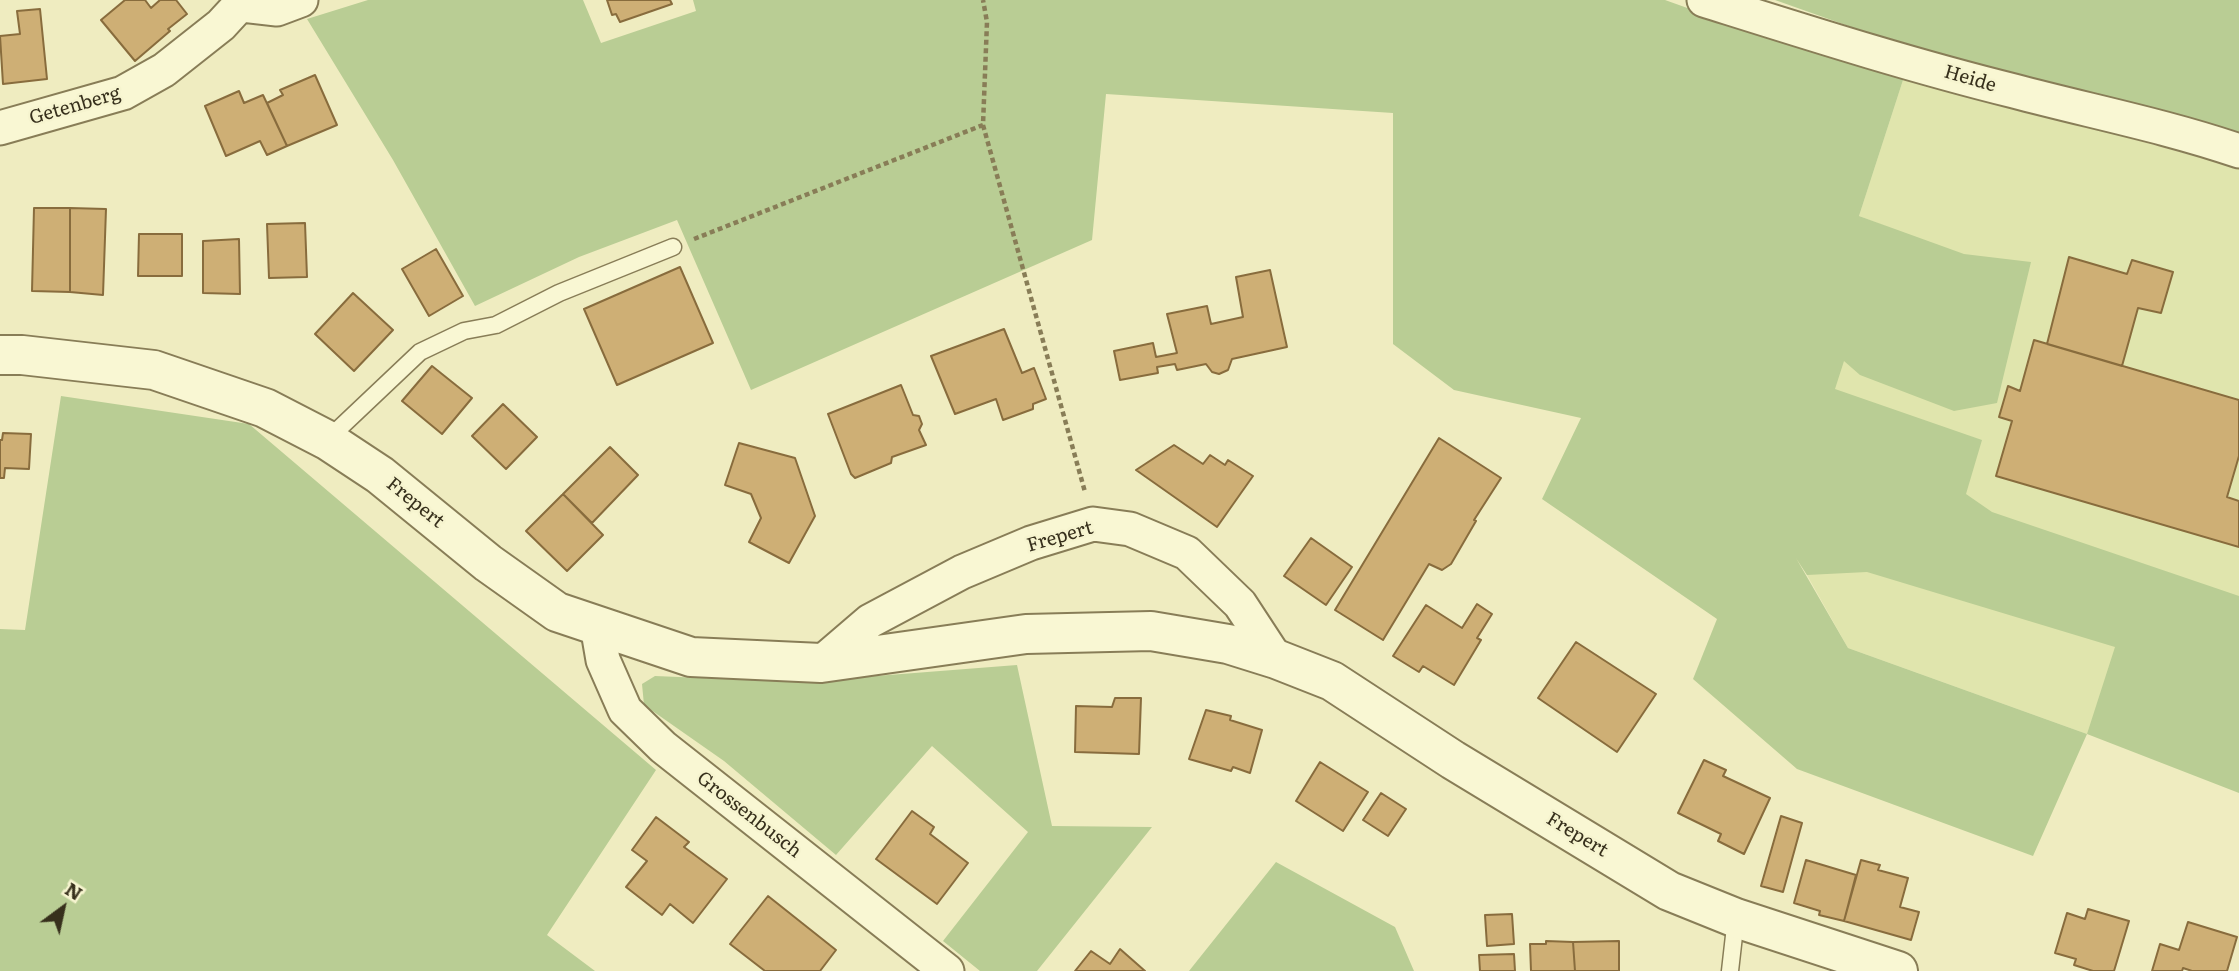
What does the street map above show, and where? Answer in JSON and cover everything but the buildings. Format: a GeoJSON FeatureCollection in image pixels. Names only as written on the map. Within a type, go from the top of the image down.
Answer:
{"type":"FeatureCollection","features":[{"type":"Feature","properties":{"kind":"street"},"geometry":{"type":"LineString","coordinates":[[243,2],[277,9],[301,0]]}},
{"type":"Feature","properties":{"kind":"street","name":"Heide"},"geometry":{"type":"LineString","coordinates":[[1704,0],[1824,38],[1999,87],[2153,126],[2239,152]]}},
{"type":"Feature","properties":{"kind":"street","name":"Getenberg"},"geometry":{"type":"LineString","coordinates":[[0,128],[123,93],[164,70],[221,25],[243,2]]}},
{"type":"Feature","properties":{"kind":"street","name":"Frepert"},"geometry":{"type":"LineString","coordinates":[[0,355],[22,355],[154,370],[265,408],[327,440],[380,475],[488,563],[557,612],[691,657],[821,663],[1026,634],[1152,632],[1228,644],[1276,659],[1332,681],[1453,760],[1669,891],[1736,918],[1898,971]]}},
{"type":"Feature","properties":{"kind":"street","name":"Frepert"},"geometry":{"type":"LineString","coordinates":[[821,663],[870,621],[962,572],[1031,543],[1093,524],[1130,528],[1187,553],[1240,604],[1276,659]]}},
{"type":"Feature","properties":{"kind":"street","name":"Grossenbusch"},"geometry":{"type":"LineString","coordinates":[[597,625],[603,660],[625,710],[663,747],[947,971]]}},
{"type":"Feature","properties":{"kind":"lane"},"geometry":{"type":"LineString","coordinates":[[327,440],[420,352],[464,331],[496,325],[559,293],[673,247]]}},
{"type":"Feature","properties":{"kind":"lane"},"geometry":{"type":"LineString","coordinates":[[1730,971],[1736,918]]}},
{"type":"Feature","properties":{"kind":"path"},"geometry":{"type":"LineString","coordinates":[[983,0],[988,22],[983,125],[1093,524]]}},
{"type":"Feature","properties":{"kind":"path"},"geometry":{"type":"LineString","coordinates":[[673,247],[983,125]]}},
{"type":"Feature","properties":{"kind":"green space"},"geometry":{"type":"Polygon","coordinates":[[[368,0],[583,0],[601,43],[696,11],[693,0],[1665,0],[1788,44],[1904,77],[1859,216],[1964,254],[2031,262],[1997,403],[1954,411],[1860,375],[1844,361],[1835,389],[1982,440],[1966,494],[1992,512],[2239,596],[2239,793],[2087,734],[2033,856],[1797,769],[1693,679],[1717,619],[1542,499],[1581,418],[1454,390],[1393,344],[1393,113],[1106,94],[1092,240],[751,390],[677,220],[579,257],[475,306],[393,160],[307,19],[368,0]],[[1796,558],[1848,648],[2087,734],[2115,647],[1867,572],[1807,575],[1796,558]]]}},
{"type":"Feature","properties":{"kind":"green space"},"geometry":{"type":"Polygon","coordinates":[[[1775,0],[2239,0],[2239,136],[1888,40],[1775,0]]]}},
{"type":"Feature","properties":{"kind":"green space"},"geometry":{"type":"Polygon","coordinates":[[[1904,77],[2239,168],[2239,675],[2087,734],[1848,648],[1785,541],[1885,226],[1859,216],[1904,77]]]}},
{"type":"Feature","properties":{"kind":"green space"},"geometry":{"type":"Polygon","coordinates":[[[61,396],[249,424],[656,770],[547,935],[595,971],[0,971],[0,629],[25,630],[61,396]]]}},
{"type":"Feature","properties":{"kind":"green space"},"geometry":{"type":"Polygon","coordinates":[[[1017,665],[1052,826],[1152,827],[1037,971],[980,971],[943,941],[1028,832],[932,746],[836,855],[724,761],[644,705],[642,684],[655,676],[799,682],[1017,665]]]}},
{"type":"Feature","properties":{"kind":"green space"},"geometry":{"type":"Polygon","coordinates":[[[1276,862],[1395,927],[1414,971],[1189,971],[1276,862]]]}}]}
